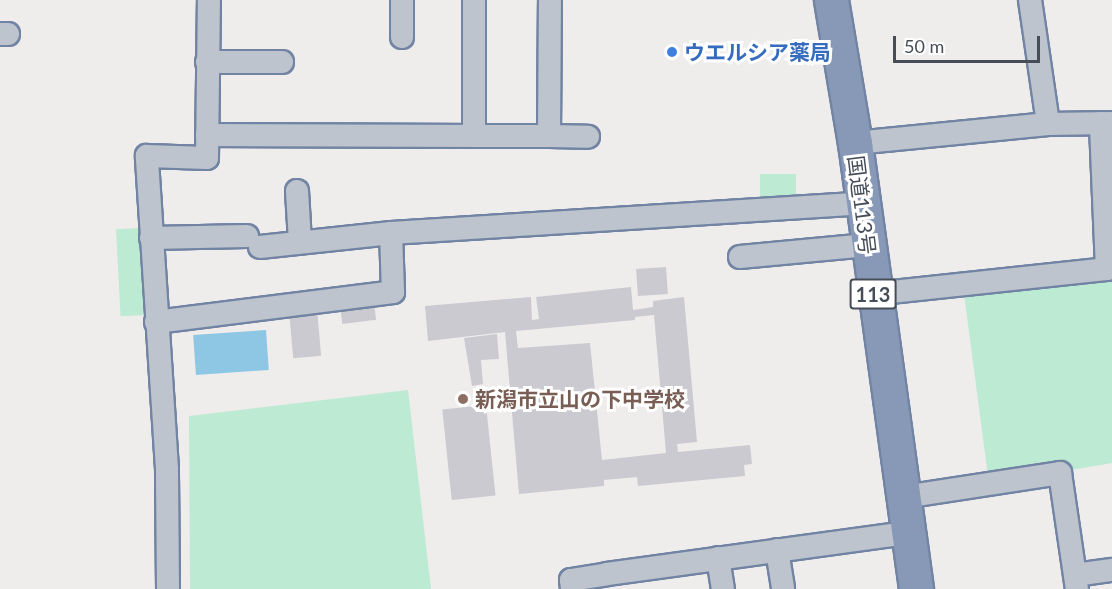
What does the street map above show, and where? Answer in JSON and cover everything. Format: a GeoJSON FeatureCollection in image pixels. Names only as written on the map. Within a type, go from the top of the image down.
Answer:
{"type":"FeatureCollection","features":[{"type":"Feature","properties":{"kind":"highway","name":"国道113号"},"geometry":{"type":"LineString","coordinates":[[831,0],[855,143],[873,294],[916,589]]}},
{"type":"Feature","properties":{"kind":"street"},"geometry":{"type":"LineString","coordinates":[[168,589],[168,469],[156,322],[147,156],[207,159],[208,0]]}},
{"type":"Feature","properties":{"kind":"street"},"geometry":{"type":"LineString","coordinates":[[402,0],[402,37]]}},
{"type":"Feature","properties":{"kind":"street"},"geometry":{"type":"LineString","coordinates":[[474,0],[474,136]]}},
{"type":"Feature","properties":{"kind":"street"},"geometry":{"type":"LineString","coordinates":[[549,136],[550,0]]}},
{"type":"Feature","properties":{"kind":"street"},"geometry":{"type":"LineString","coordinates":[[1030,0],[1047,124]]}},
{"type":"Feature","properties":{"kind":"street"},"geometry":{"type":"LineString","coordinates":[[207,62],[282,62]]}},
{"type":"Feature","properties":{"kind":"street"},"geometry":{"type":"LineString","coordinates":[[855,143],[1047,124],[1106,123],[1107,269],[873,294]]}},
{"type":"Feature","properties":{"kind":"street"},"geometry":{"type":"LineString","coordinates":[[207,135],[588,137]]}},
{"type":"Feature","properties":{"kind":"street"},"geometry":{"type":"LineString","coordinates":[[297,191],[300,242]]}},
{"type":"Feature","properties":{"kind":"street"},"geometry":{"type":"LineString","coordinates":[[151,238],[300,242],[391,233],[862,202]]}},
{"type":"Feature","properties":{"kind":"street"},"geometry":{"type":"LineString","coordinates":[[156,322],[393,292],[391,233]]}},
{"type":"Feature","properties":{"kind":"street"},"geometry":{"type":"LineString","coordinates":[[740,257],[867,245]]}},
{"type":"Feature","properties":{"kind":"street"},"geometry":{"type":"LineString","coordinates":[[903,497],[1060,473],[1076,582],[1112,570]]}},
{"type":"Feature","properties":{"kind":"street"},"geometry":{"type":"LineString","coordinates":[[572,589],[571,580],[608,581],[718,558],[908,533]]}},
{"type":"Feature","properties":{"kind":"street"},"geometry":{"type":"LineString","coordinates":[[777,550],[783,589]]}},
{"type":"Feature","properties":{"kind":"street"},"geometry":{"type":"LineString","coordinates":[[718,558],[723,589]]}},
{"type":"Feature","properties":{"kind":"green space"},"geometry":{"type":"Polygon","coordinates":[[[760,174],[796,174],[796,208],[760,208],[760,174]]]}},
{"type":"Feature","properties":{"kind":"green space"},"geometry":{"type":"Polygon","coordinates":[[[142,228],[147,315],[121,316],[116,229],[142,228]]]}},
{"type":"Feature","properties":{"kind":"green space"},"geometry":{"type":"Polygon","coordinates":[[[1112,270],[1112,463],[989,484],[963,286],[1112,270]]]}},
{"type":"Feature","properties":{"kind":"green space"},"geometry":{"type":"Polygon","coordinates":[[[408,390],[431,589],[190,589],[189,416],[408,390]]]}},
{"type":"Feature","properties":{"kind":"water"},"geometry":{"type":"Polygon","coordinates":[[[266,330],[269,370],[196,375],[193,335],[266,330]]]}},
{"type":"Feature","properties":{"kind":"building"},"geometry":{"type":"Polygon","coordinates":[[[666,267],[668,294],[638,296],[636,269],[666,267]]]}},
{"type":"Feature","properties":{"kind":"building"},"geometry":{"type":"Polygon","coordinates":[[[631,287],[633,310],[653,307],[653,301],[684,297],[697,442],[677,444],[678,452],[750,445],[752,464],[744,465],[745,476],[638,486],[637,477],[604,480],[604,486],[519,494],[505,332],[428,341],[425,306],[531,297],[532,320],[539,319],[536,297],[631,287]],[[654,315],[635,317],[635,320],[516,331],[518,348],[590,343],[602,460],[666,453],[654,315]]]}},
{"type":"Feature","properties":{"kind":"building"},"geometry":{"type":"Polygon","coordinates":[[[374,303],[376,320],[342,324],[340,307],[374,303]]]}},
{"type":"Feature","properties":{"kind":"building"},"geometry":{"type":"Polygon","coordinates":[[[317,309],[321,356],[293,358],[289,311],[317,309]]]}},
{"type":"Feature","properties":{"kind":"building"},"geometry":{"type":"Polygon","coordinates":[[[497,334],[499,359],[481,360],[483,384],[472,386],[464,338],[497,334]]]}},
{"type":"Feature","properties":{"kind":"building"},"geometry":{"type":"Polygon","coordinates":[[[486,405],[496,496],[452,500],[442,410],[486,405]]]}},
{"type":"Feature","properties":{"kind":"place","name":"ウエルシア薬局"},"geometry":{"type":"Point","coordinates":[672,52]}},
{"type":"Feature","properties":{"kind":"place","name":"新潟市立山の下中学校"},"geometry":{"type":"Point","coordinates":[463,399]}}]}
